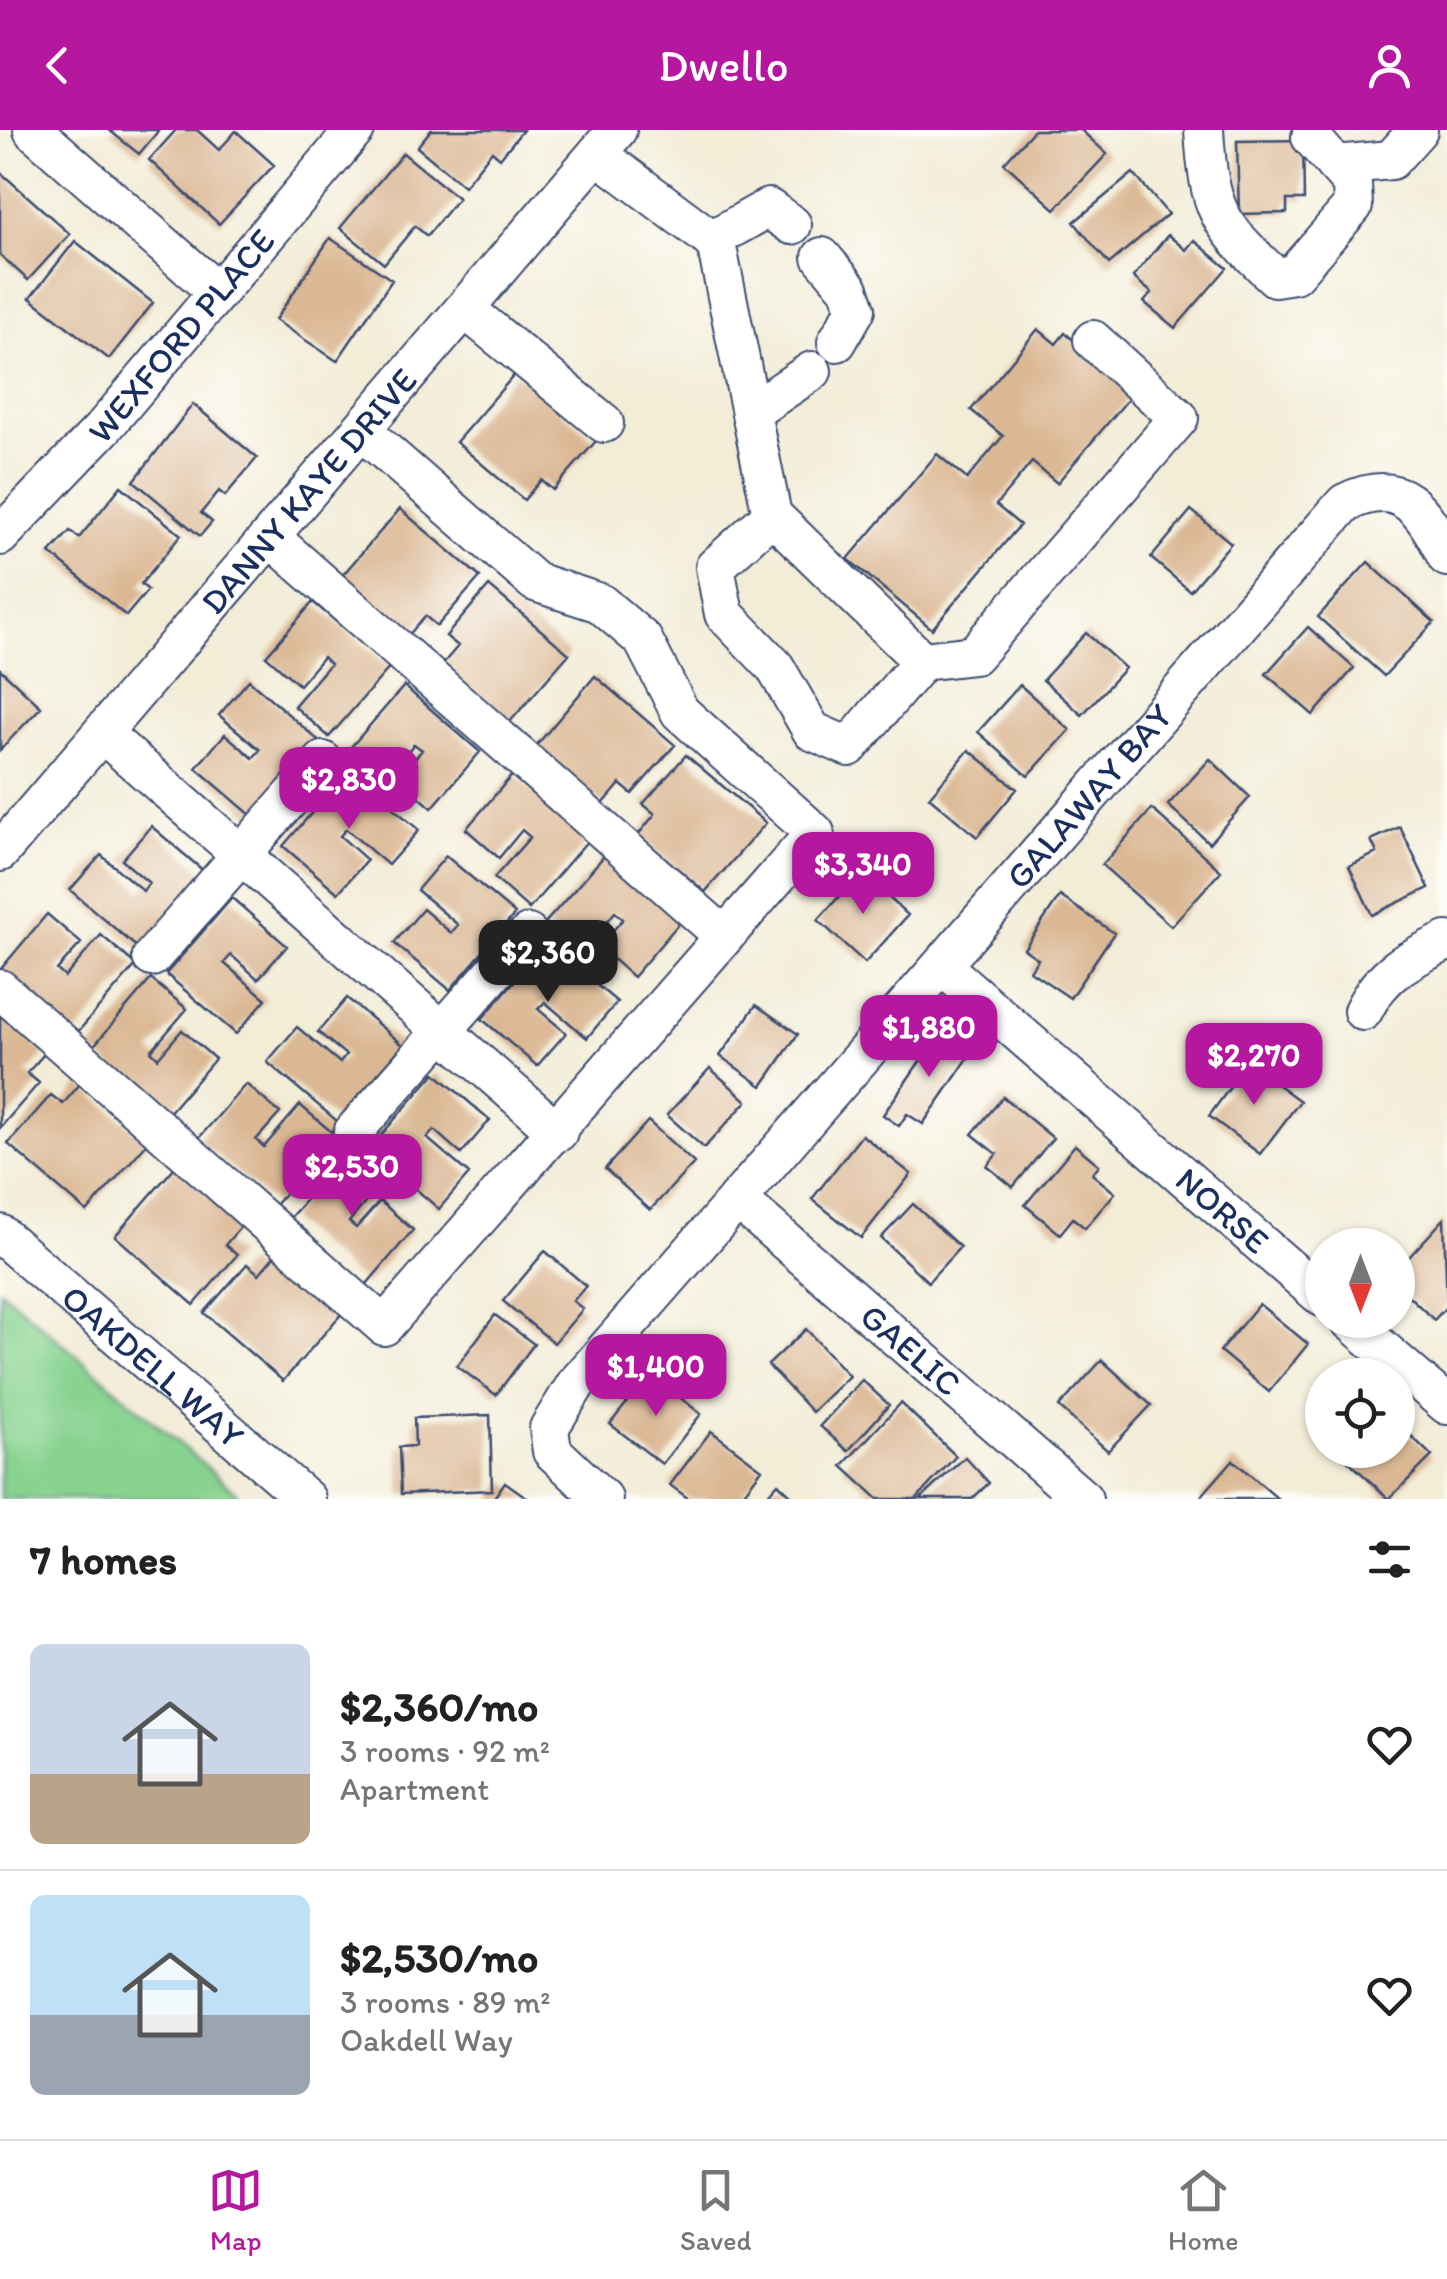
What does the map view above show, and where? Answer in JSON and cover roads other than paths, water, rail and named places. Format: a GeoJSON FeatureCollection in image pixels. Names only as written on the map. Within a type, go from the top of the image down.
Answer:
{"type":"FeatureCollection","features":[{"type":"Feature","properties":{"kind":"street"},"geometry":{"type":"LineString","coordinates":[[33,130],[216,291]]}},
{"type":"Feature","properties":{"kind":"street","name":"WEXFORD PLACE"},"geometry":{"type":"LineString","coordinates":[[2,530],[104,427],[354,130]]}},
{"type":"Feature","properties":{"kind":"street"},"geometry":{"type":"LineString","coordinates":[[1204,130],[1207,186],[1224,228],[1275,277],[1294,274],[1353,206],[1352,184],[1323,151],[1391,160],[1418,130]]}},
{"type":"Feature","properties":{"kind":"street"},"geometry":{"type":"LineString","coordinates":[[607,142],[716,243],[772,515],[922,662]]}},
{"type":"Feature","properties":{"kind":"street","name":"DANNY KAYE DRIVE"},"geometry":{"type":"LineString","coordinates":[[0,852],[607,142]]}},
{"type":"Feature","properties":{"kind":"street"},"geometry":{"type":"LineString","coordinates":[[712,240],[768,208],[792,225]]}},
{"type":"Feature","properties":{"kind":"street"},"geometry":{"type":"LineString","coordinates":[[822,257],[850,289],[856,310],[837,342]]}},
{"type":"Feature","properties":{"kind":"street"},"geometry":{"type":"LineString","coordinates":[[466,310],[604,424]]}},
{"type":"Feature","properties":{"kind":"street"},"geometry":{"type":"LineString","coordinates":[[772,515],[715,567],[724,614],[775,668],[812,731],[848,746],[922,662],[974,656],[1178,418],[1093,340]]}},
{"type":"Feature","properties":{"kind":"street"},"geometry":{"type":"LineString","coordinates":[[751,412],[812,371]]}},
{"type":"Feature","properties":{"kind":"street"},"geometry":{"type":"LineString","coordinates":[[0,989],[384,1326],[558,1132],[815,833],[680,712],[644,640],[600,603],[535,582],[362,431]]}},
{"type":"Feature","properties":{"kind":"street","name":"GALAWAY BAY"},"geometry":{"type":"LineString","coordinates":[[604,1499],[561,1463],[551,1443],[550,1428],[576,1384],[1345,503],[1366,493],[1381,492],[1415,506],[1447,557]]}},
{"type":"Feature","properties":{"kind":"street"},"geometry":{"type":"LineString","coordinates":[[270,538],[724,936]]}},
{"type":"Feature","properties":{"kind":"street"},"geometry":{"type":"LineString","coordinates":[[102,732],[558,1132]]}},
{"type":"Feature","properties":{"kind":"street"},"geometry":{"type":"LineString","coordinates":[[152,957],[324,762]]}},
{"type":"Feature","properties":{"kind":"street"},"geometry":{"type":"LineString","coordinates":[[353,1132],[528,934]]}},
{"type":"Feature","properties":{"kind":"street"},"geometry":{"type":"LineString","coordinates":[[1363,1012],[1376,984],[1401,962],[1447,941]]}},
{"type":"Feature","properties":{"kind":"street","name":"NORSE"},"geometry":{"type":"LineString","coordinates":[[942,966],[1305,1282]]}},
{"type":"Feature","properties":{"kind":"street","name":"GAELIC"},"geometry":{"type":"LineString","coordinates":[[737,1198],[1083,1499]]}},
{"type":"Feature","properties":{"kind":"street","name":"OAKDELL WAY"},"geometry":{"type":"LineString","coordinates":[[0,1234],[306,1499]]}},
{"type":"Feature","properties":{"kind":"street"},"geometry":{"type":"LineString","coordinates":[[1371,1338],[1447,1405]]}}]}
